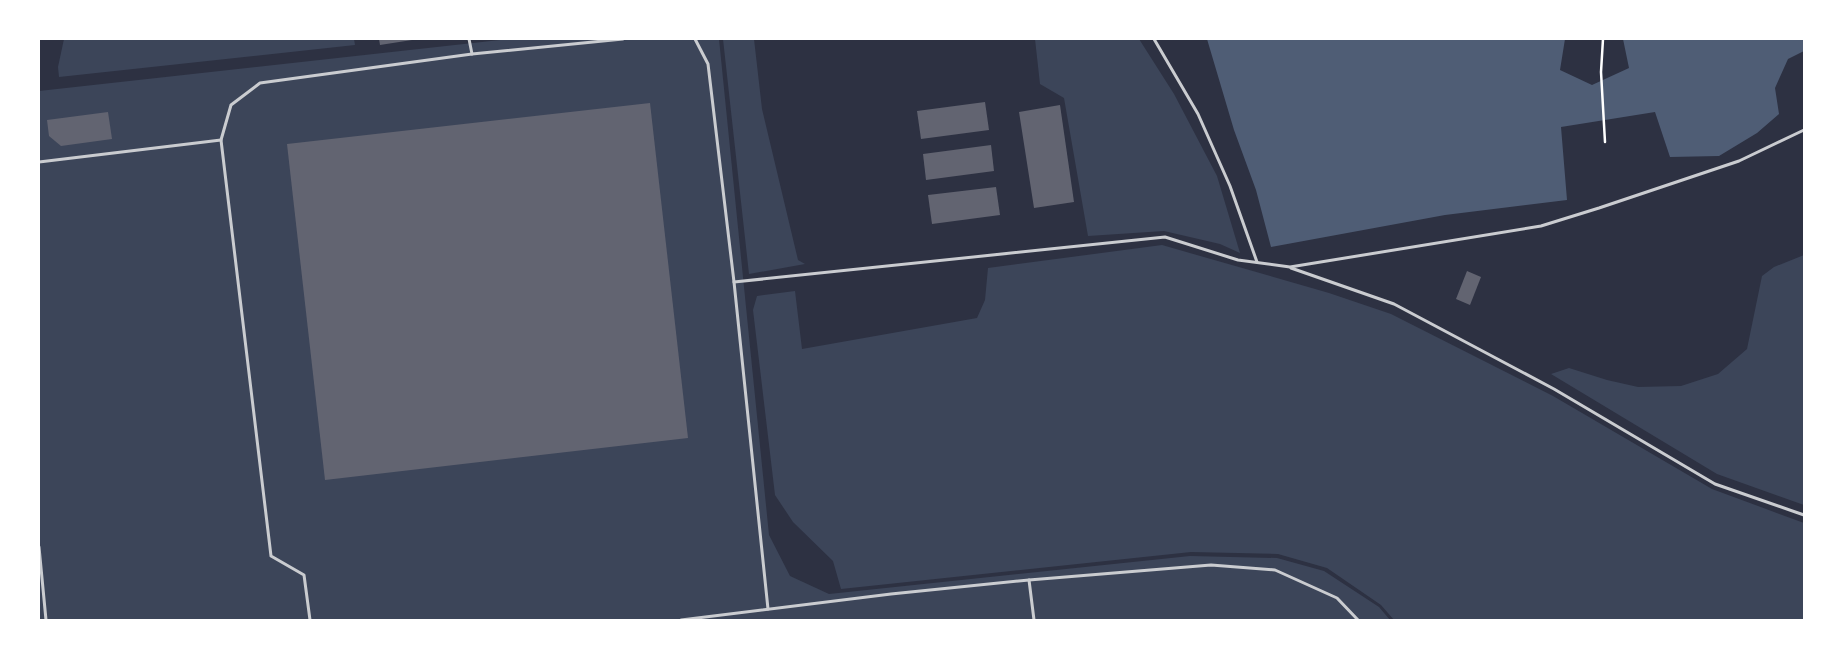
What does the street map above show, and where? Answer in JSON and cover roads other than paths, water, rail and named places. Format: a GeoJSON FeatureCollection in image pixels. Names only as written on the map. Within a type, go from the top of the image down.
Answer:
{"type":"FeatureCollection","features":[{"type":"Feature","properties":{"kind":"lane"},"geometry":{"type":"LineString","coordinates":[[469,39],[472,54]]}},
{"type":"Feature","properties":{"kind":"lane"},"geometry":{"type":"LineString","coordinates":[[310,620],[304,575],[271,556],[221,140],[231,105],[260,83],[472,54],[622,39]]}},
{"type":"Feature","properties":{"kind":"lane"},"geometry":{"type":"LineString","coordinates":[[695,39],[708,64],[734,282],[768,609]]}},
{"type":"Feature","properties":{"kind":"lane"},"geometry":{"type":"LineString","coordinates":[[1154,39],[1198,114],[1230,186],[1257,262]]}},
{"type":"Feature","properties":{"kind":"lane"},"geometry":{"type":"LineString","coordinates":[[1290,267],[1541,226],[1738,161],[1804,130]]}},
{"type":"Feature","properties":{"kind":"lane"},"geometry":{"type":"LineString","coordinates":[[39,162],[221,140]]}},
{"type":"Feature","properties":{"kind":"lane"},"geometry":{"type":"LineString","coordinates":[[734,282],[1165,237],[1238,260],[1290,267],[1394,304],[1554,389],[1715,484],[1804,515]]}},
{"type":"Feature","properties":{"kind":"lane"},"geometry":{"type":"LineString","coordinates":[[39,547],[46,620]]}},
{"type":"Feature","properties":{"kind":"lane"},"geometry":{"type":"LineString","coordinates":[[681,620],[1029,580],[1211,565],[1275,570],[1337,598],[1358,620]]}},
{"type":"Feature","properties":{"kind":"lane"},"geometry":{"type":"LineString","coordinates":[[1029,580],[1034,620]]}}]}
